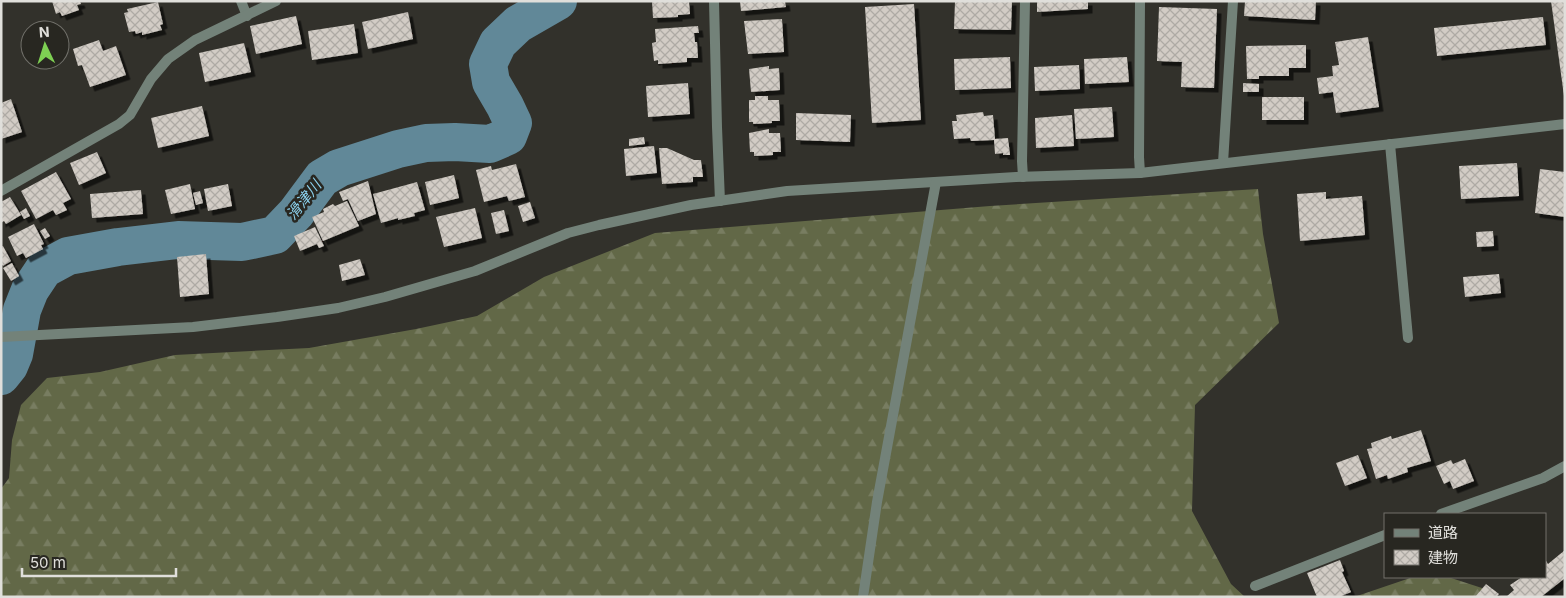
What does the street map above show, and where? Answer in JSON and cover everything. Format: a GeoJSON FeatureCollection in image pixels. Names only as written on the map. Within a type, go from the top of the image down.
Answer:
{"type":"FeatureCollection","features":[{"type":"Feature","properties":{"kind":"street"},"geometry":{"type":"LineString","coordinates":[[241,1],[247,16]]}},
{"type":"Feature","properties":{"kind":"street"},"geometry":{"type":"LineString","coordinates":[[1,191],[119,124],[130,114],[150,79],[168,59],[195,40],[276,1]]}},
{"type":"Feature","properties":{"kind":"street"},"geometry":{"type":"LineString","coordinates":[[714,1],[720,201]]}},
{"type":"Feature","properties":{"kind":"street"},"geometry":{"type":"LineString","coordinates":[[1023,177],[1025,1]]}},
{"type":"Feature","properties":{"kind":"street"},"geometry":{"type":"LineString","coordinates":[[1140,1],[1140,173]]}},
{"type":"Feature","properties":{"kind":"street"},"geometry":{"type":"LineString","coordinates":[[1223,163],[1233,1]]}},
{"type":"Feature","properties":{"kind":"street"},"geometry":{"type":"LineString","coordinates":[[1,337],[193,327],[338,308],[385,297],[475,271],[568,233],[657,211],[787,191],[1023,177],[1140,173],[1565,124]]}},
{"type":"Feature","properties":{"kind":"street"},"geometry":{"type":"LineString","coordinates":[[1390,144],[1408,338]]}},
{"type":"Feature","properties":{"kind":"street"},"geometry":{"type":"LineString","coordinates":[[863,597],[877,502],[936,182]]}},
{"type":"Feature","properties":{"kind":"street"},"geometry":{"type":"LineString","coordinates":[[1444,513],[1543,478],[1565,466]]}},
{"type":"Feature","properties":{"kind":"street"},"geometry":{"type":"LineString","coordinates":[[1255,586],[1384,535]]}},
{"type":"Feature","properties":{"kind":"green space"},"geometry":{"type":"Polygon","coordinates":[[[1258,189],[1263,234],[1279,323],[1195,405],[1192,511],[1231,584],[1245,597],[1,597],[1,489],[9,478],[12,440],[21,405],[47,378],[100,372],[175,355],[309,348],[477,316],[544,277],[655,233],[990,206],[1258,189]]]}},
{"type":"Feature","properties":{"kind":"green space"},"geometry":{"type":"Polygon","coordinates":[[[1410,578],[1451,578],[1485,589],[1484,597],[1354,597],[1410,578]]]}},
{"type":"Feature","properties":{"kind":"building"},"geometry":{"type":"Polygon","coordinates":[[[52,1],[80,1],[81,4],[77,5],[79,10],[62,16],[60,12],[56,14],[52,1]]]}},
{"type":"Feature","properties":{"kind":"building"},"geometry":{"type":"Polygon","coordinates":[[[652,1],[689,1],[690,14],[678,15],[678,17],[653,18],[652,1]]]}},
{"type":"Feature","properties":{"kind":"building"},"geometry":{"type":"Polygon","coordinates":[[[740,1],[785,1],[786,7],[741,11],[740,1]]]}},
{"type":"Feature","properties":{"kind":"building"},"geometry":{"type":"Polygon","coordinates":[[[955,1],[1012,1],[1011,30],[954,29],[955,1]]]}},
{"type":"Feature","properties":{"kind":"building"},"geometry":{"type":"Polygon","coordinates":[[[1037,1],[1088,1],[1088,9],[1037,12],[1037,1]]]}},
{"type":"Feature","properties":{"kind":"building"},"geometry":{"type":"Polygon","coordinates":[[[1245,1],[1316,1],[1315,20],[1244,16],[1245,1]]]}},
{"type":"Feature","properties":{"kind":"building"},"geometry":{"type":"Polygon","coordinates":[[[1551,1],[1565,1],[1565,96],[1564,96],[1551,1]]]}},
{"type":"Feature","properties":{"kind":"building"},"geometry":{"type":"Polygon","coordinates":[[[158,2],[163,24],[160,25],[162,30],[142,35],[142,32],[136,34],[135,31],[129,32],[124,13],[128,12],[127,9],[158,2]]]}},
{"type":"Feature","properties":{"kind":"building"},"geometry":{"type":"Polygon","coordinates":[[[914,4],[921,120],[872,123],[865,7],[914,4]]]}},
{"type":"Feature","properties":{"kind":"building"},"geometry":{"type":"Polygon","coordinates":[[[1159,7],[1217,9],[1214,88],[1181,87],[1182,62],[1157,61],[1159,7]]]}},
{"type":"Feature","properties":{"kind":"building"},"geometry":{"type":"Polygon","coordinates":[[[408,12],[413,39],[368,49],[362,22],[408,12]]]}},
{"type":"Feature","properties":{"kind":"building"},"geometry":{"type":"Polygon","coordinates":[[[296,16],[302,44],[256,54],[250,26],[296,16]]]}},
{"type":"Feature","properties":{"kind":"building"},"geometry":{"type":"Polygon","coordinates":[[[1543,17],[1546,45],[1437,56],[1434,28],[1543,17]]]}},
{"type":"Feature","properties":{"kind":"building"},"geometry":{"type":"Polygon","coordinates":[[[782,19],[784,52],[748,54],[744,21],[782,19]]]}},
{"type":"Feature","properties":{"kind":"building"},"geometry":{"type":"Polygon","coordinates":[[[354,24],[358,53],[312,60],[308,31],[354,24]]]}},
{"type":"Feature","properties":{"kind":"building"},"geometry":{"type":"Polygon","coordinates":[[[698,26],[699,33],[694,33],[695,42],[697,42],[698,58],[687,58],[687,62],[658,64],[658,60],[654,61],[652,43],[656,42],[655,29],[698,26]]]}},
{"type":"Feature","properties":{"kind":"building"},"geometry":{"type":"Polygon","coordinates":[[[1368,37],[1379,107],[1336,113],[1333,92],[1319,94],[1317,78],[1333,76],[1332,66],[1339,65],[1335,42],[1368,37]]]}},
{"type":"Feature","properties":{"kind":"building"},"geometry":{"type":"Polygon","coordinates":[[[99,40],[103,51],[116,46],[126,75],[90,87],[82,65],[78,66],[73,49],[99,40]]]}},
{"type":"Feature","properties":{"kind":"building"},"geometry":{"type":"Polygon","coordinates":[[[244,43],[251,72],[205,82],[199,53],[244,43]]]}},
{"type":"Feature","properties":{"kind":"building"},"geometry":{"type":"Polygon","coordinates":[[[1306,45],[1306,68],[1289,68],[1289,76],[1259,76],[1259,79],[1247,79],[1246,46],[1306,45]]]}},
{"type":"Feature","properties":{"kind":"building"},"geometry":{"type":"Polygon","coordinates":[[[1010,57],[1011,88],[955,90],[954,59],[1010,57]]]}},
{"type":"Feature","properties":{"kind":"building"},"geometry":{"type":"Polygon","coordinates":[[[1127,57],[1129,82],[1085,84],[1084,59],[1127,57]]]}},
{"type":"Feature","properties":{"kind":"building"},"geometry":{"type":"Polygon","coordinates":[[[1079,65],[1080,89],[1035,91],[1034,67],[1079,65]]]}},
{"type":"Feature","properties":{"kind":"building"},"geometry":{"type":"Polygon","coordinates":[[[769,66],[769,69],[779,68],[780,90],[751,92],[749,69],[769,66]]]}},
{"type":"Feature","properties":{"kind":"building"},"geometry":{"type":"Polygon","coordinates":[[[688,83],[690,114],[648,117],[646,86],[688,83]]]}},
{"type":"Feature","properties":{"kind":"building"},"geometry":{"type":"Polygon","coordinates":[[[1243,83],[1259,84],[1259,92],[1243,92],[1243,83]]]}},
{"type":"Feature","properties":{"kind":"building"},"geometry":{"type":"Polygon","coordinates":[[[755,96],[768,96],[768,100],[779,100],[780,121],[753,124],[753,122],[749,122],[749,100],[755,100],[755,96]]]}},
{"type":"Feature","properties":{"kind":"building"},"geometry":{"type":"Polygon","coordinates":[[[1262,97],[1304,97],[1304,120],[1262,120],[1262,97]]]}},
{"type":"Feature","properties":{"kind":"building"},"geometry":{"type":"Polygon","coordinates":[[[11,99],[22,132],[1,139],[1,103],[11,99]]]}},
{"type":"Feature","properties":{"kind":"building"},"geometry":{"type":"Polygon","coordinates":[[[202,106],[209,136],[158,148],[151,118],[202,106]]]}},
{"type":"Feature","properties":{"kind":"building"},"geometry":{"type":"Polygon","coordinates":[[[1112,107],[1114,137],[1076,139],[1074,109],[1112,107]]]}},
{"type":"Feature","properties":{"kind":"building"},"geometry":{"type":"Polygon","coordinates":[[[983,112],[984,116],[993,115],[995,139],[1008,138],[1010,155],[1003,155],[1003,153],[995,154],[994,140],[971,141],[970,138],[954,139],[952,121],[957,121],[956,115],[983,112]]]}},
{"type":"Feature","properties":{"kind":"building"},"geometry":{"type":"Polygon","coordinates":[[[796,113],[851,115],[850,142],[796,140],[796,113]]]}},
{"type":"Feature","properties":{"kind":"building"},"geometry":{"type":"Polygon","coordinates":[[[1072,115],[1074,146],[1036,148],[1035,118],[1072,115]]]}},
{"type":"Feature","properties":{"kind":"building"},"geometry":{"type":"Polygon","coordinates":[[[769,129],[769,133],[780,133],[781,152],[773,152],[773,155],[754,156],[754,152],[750,152],[749,133],[769,129]]]}},
{"type":"Feature","properties":{"kind":"building"},"geometry":{"type":"Polygon","coordinates":[[[644,137],[645,144],[629,146],[629,139],[644,137]]]}},
{"type":"Feature","properties":{"kind":"building"},"geometry":{"type":"Polygon","coordinates":[[[654,146],[657,173],[626,176],[624,149],[654,146]]]}},
{"type":"Feature","properties":{"kind":"building"},"geometry":{"type":"Polygon","coordinates":[[[659,148],[667,148],[694,160],[701,160],[703,177],[693,177],[693,182],[662,184],[659,148]]]}},
{"type":"Feature","properties":{"kind":"building"},"geometry":{"type":"Polygon","coordinates":[[[97,152],[106,173],[79,185],[70,163],[97,152]]]}},
{"type":"Feature","properties":{"kind":"building"},"geometry":{"type":"Polygon","coordinates":[[[1517,163],[1519,196],[1461,199],[1459,166],[1517,163]]]}},
{"type":"Feature","properties":{"kind":"building"},"geometry":{"type":"Polygon","coordinates":[[[516,164],[525,197],[509,201],[507,196],[484,202],[476,170],[491,166],[492,170],[516,164]]]}},
{"type":"Feature","properties":{"kind":"building"},"geometry":{"type":"Polygon","coordinates":[[[1540,169],[1565,172],[1565,217],[1535,213],[1540,169]]]}},
{"type":"Feature","properties":{"kind":"building"},"geometry":{"type":"Polygon","coordinates":[[[56,172],[71,199],[63,203],[67,210],[56,215],[53,210],[36,219],[21,191],[56,172]]]}},
{"type":"Feature","properties":{"kind":"building"},"geometry":{"type":"Polygon","coordinates":[[[454,175],[459,198],[430,205],[425,182],[454,175]]]}},
{"type":"Feature","properties":{"kind":"building"},"geometry":{"type":"Polygon","coordinates":[[[368,181],[376,214],[358,221],[348,199],[343,201],[339,192],[368,181]]]}},
{"type":"Feature","properties":{"kind":"building"},"geometry":{"type":"Polygon","coordinates":[[[417,182],[425,210],[414,213],[415,216],[381,223],[373,194],[417,182]]]}},
{"type":"Feature","properties":{"kind":"building"},"geometry":{"type":"Polygon","coordinates":[[[190,184],[195,209],[171,214],[165,190],[190,184]]]}},
{"type":"Feature","properties":{"kind":"building"},"geometry":{"type":"Polygon","coordinates":[[[228,184],[232,206],[208,211],[204,189],[228,184]]]}},
{"type":"Feature","properties":{"kind":"building"},"geometry":{"type":"Polygon","coordinates":[[[141,190],[143,214],[92,218],[90,194],[141,190]]]}},
{"type":"Feature","properties":{"kind":"building"},"geometry":{"type":"Polygon","coordinates":[[[200,191],[203,203],[196,205],[193,193],[200,191]]]}},
{"type":"Feature","properties":{"kind":"building"},"geometry":{"type":"Polygon","coordinates":[[[1326,192],[1326,199],[1362,196],[1365,235],[1300,241],[1297,194],[1326,192]]]}},
{"type":"Feature","properties":{"kind":"building"},"geometry":{"type":"Polygon","coordinates":[[[10,197],[21,215],[6,224],[4,221],[1,223],[1,202],[10,197]]]}},
{"type":"Feature","properties":{"kind":"building"},"geometry":{"type":"Polygon","coordinates":[[[347,201],[359,226],[323,241],[312,217],[324,212],[323,209],[333,204],[335,206],[347,201]]]}},
{"type":"Feature","properties":{"kind":"building"},"geometry":{"type":"Polygon","coordinates":[[[530,202],[535,218],[523,222],[518,206],[530,202]]]}},
{"type":"Feature","properties":{"kind":"building"},"geometry":{"type":"Polygon","coordinates":[[[26,208],[30,216],[24,219],[20,212],[26,208]]]}},
{"type":"Feature","properties":{"kind":"building"},"geometry":{"type":"Polygon","coordinates":[[[475,208],[482,238],[444,247],[436,217],[475,208]]]}},
{"type":"Feature","properties":{"kind":"building"},"geometry":{"type":"Polygon","coordinates":[[[504,210],[509,231],[496,234],[491,213],[504,210]]]}},
{"type":"Feature","properties":{"kind":"building"},"geometry":{"type":"Polygon","coordinates":[[[34,224],[44,244],[41,245],[43,249],[26,258],[23,253],[17,256],[8,237],[34,224]]]}},
{"type":"Feature","properties":{"kind":"building"},"geometry":{"type":"Polygon","coordinates":[[[315,227],[324,246],[319,248],[317,244],[300,251],[294,236],[315,227]]]}},
{"type":"Feature","properties":{"kind":"building"},"geometry":{"type":"Polygon","coordinates":[[[45,228],[50,236],[45,239],[40,231],[45,228]]]}},
{"type":"Feature","properties":{"kind":"building"},"geometry":{"type":"Polygon","coordinates":[[[1493,231],[1494,246],[1477,247],[1476,232],[1493,231]]]}},
{"type":"Feature","properties":{"kind":"building"},"geometry":{"type":"Polygon","coordinates":[[[3,246],[11,261],[3,266],[1,263],[1,247],[3,246]]]}},
{"type":"Feature","properties":{"kind":"building"},"geometry":{"type":"Polygon","coordinates":[[[206,254],[209,294],[180,297],[177,257],[206,254]]]}},
{"type":"Feature","properties":{"kind":"building"},"geometry":{"type":"Polygon","coordinates":[[[360,259],[365,275],[342,281],[339,265],[360,259]]]}},
{"type":"Feature","properties":{"kind":"building"},"geometry":{"type":"Polygon","coordinates":[[[12,263],[19,276],[11,281],[3,268],[12,263]]]}},
{"type":"Feature","properties":{"kind":"building"},"geometry":{"type":"Polygon","coordinates":[[[1499,274],[1501,293],[1465,297],[1463,277],[1499,274]]]}},
{"type":"Feature","properties":{"kind":"building"},"geometry":{"type":"Polygon","coordinates":[[[1421,430],[1431,461],[1407,468],[1408,472],[1388,479],[1387,475],[1376,479],[1367,449],[1372,448],[1371,443],[1391,436],[1392,439],[1421,430]]]}},
{"type":"Feature","properties":{"kind":"building"},"geometry":{"type":"Polygon","coordinates":[[[1358,455],[1367,478],[1345,486],[1336,463],[1358,455]]]}},
{"type":"Feature","properties":{"kind":"building"},"geometry":{"type":"Polygon","coordinates":[[[1465,459],[1474,481],[1453,489],[1450,481],[1444,484],[1436,466],[1451,460],[1453,464],[1465,459]]]}},
{"type":"Feature","properties":{"kind":"building"},"geometry":{"type":"Polygon","coordinates":[[[1565,550],[1565,578],[1541,597],[1506,597],[1514,590],[1510,585],[1520,578],[1546,578],[1546,561],[1548,564],[1565,550]]]}},
{"type":"Feature","properties":{"kind":"building"},"geometry":{"type":"Polygon","coordinates":[[[1340,560],[1344,571],[1342,572],[1351,592],[1339,597],[1317,597],[1307,573],[1340,560]]]}},
{"type":"Feature","properties":{"kind":"building"},"geometry":{"type":"Polygon","coordinates":[[[1486,584],[1499,594],[1496,597],[1475,597],[1486,584]]]}},
{"type":"Feature","properties":{"kind":"waterway","name":"滑津川"},"geometry":{"type":"LineString","coordinates":[[1,376],[9,366],[14,354],[22,310],[30,290],[44,269],[68,256],[118,247],[178,240],[242,242],[275,235],[296,213],[322,178],[339,168],[398,149],[426,143],[490,144],[508,136],[513,123],[491,82],[488,64],[498,43],[518,24],[558,1]]}}]}
